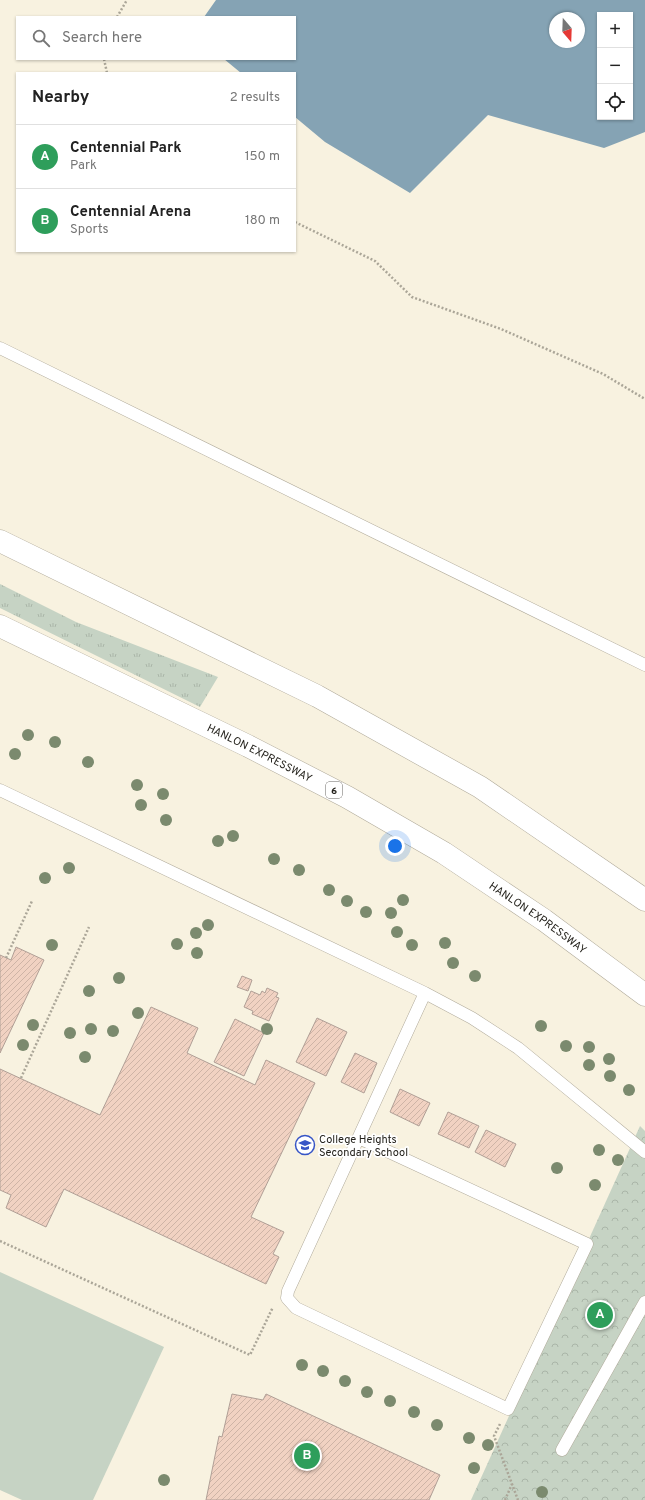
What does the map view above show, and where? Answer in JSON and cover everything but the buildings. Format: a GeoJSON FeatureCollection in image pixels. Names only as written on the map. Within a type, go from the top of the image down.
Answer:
{"type":"FeatureCollection","features":[{"type":"Feature","properties":{"kind":"highway"},"geometry":{"type":"LineString","coordinates":[[0,541],[317,696],[480,787],[645,900]]}},
{"type":"Feature","properties":{"kind":"highway","name":"HANLON EXPRESSWAY"},"geometry":{"type":"LineString","coordinates":[[0,626],[248,746],[347,797],[444,854],[544,920],[645,995]]}},
{"type":"Feature","properties":{"kind":"lane"},"geometry":{"type":"LineString","coordinates":[[0,348],[645,665]]}},
{"type":"Feature","properties":{"kind":"lane"},"geometry":{"type":"LineString","coordinates":[[0,790],[425,993],[472,1018],[518,1048],[645,1152]]}},
{"type":"Feature","properties":{"kind":"lane"},"geometry":{"type":"LineString","coordinates":[[359,1138],[587,1244],[508,1409],[296,1308],[287,1298],[288,1291],[425,993]]}},
{"type":"Feature","properties":{"kind":"lane"},"geometry":{"type":"LineString","coordinates":[[562,1450],[645,1302]]}},
{"type":"Feature","properties":{"kind":"path"},"geometry":{"type":"LineString","coordinates":[[118,16],[127,0]]}},
{"type":"Feature","properties":{"kind":"path"},"geometry":{"type":"LineString","coordinates":[[104,60],[107,72]]}},
{"type":"Feature","properties":{"kind":"path"},"geometry":{"type":"LineString","coordinates":[[296,222],[375,261],[412,297],[501,329],[538,345],[603,374],[645,399]]}},
{"type":"Feature","properties":{"kind":"path"},"geometry":{"type":"LineString","coordinates":[[6,958],[32,901]]}},
{"type":"Feature","properties":{"kind":"path"},"geometry":{"type":"LineString","coordinates":[[21,1078],[88,927]]}},
{"type":"Feature","properties":{"kind":"path"},"geometry":{"type":"LineString","coordinates":[[0,1241],[250,1355],[273,1307],[287,1298]]}},
{"type":"Feature","properties":{"kind":"path"},"geometry":{"type":"LineString","coordinates":[[508,1409],[494,1436],[518,1500]]}},
{"type":"Feature","properties":{"kind":"path"},"geometry":{"type":"LineString","coordinates":[[505,1500],[512,1483]]}},
{"type":"Feature","properties":{"kind":"green space"},"geometry":{"type":"Polygon","coordinates":[[[0,584],[76,622],[218,677],[200,707],[0,608],[0,584]]]}},
{"type":"Feature","properties":{"kind":"green space"},"geometry":{"type":"Polygon","coordinates":[[[640,1126],[645,1131],[645,1500],[471,1500],[640,1126]]]}},
{"type":"Feature","properties":{"kind":"green space"},"geometry":{"type":"Polygon","coordinates":[[[0,1272],[164,1347],[93,1500],[22,1500],[0,1490],[0,1272]]]}},
{"type":"Feature","properties":{"kind":"water"},"geometry":{"type":"Polygon","coordinates":[[[216,0],[645,0],[645,132],[604,148],[488,115],[410,193],[325,142],[296,118],[296,72],[240,72],[225,60],[296,60],[296,16],[205,16],[216,0]]]}},
{"type":"Feature","properties":{"kind":"place","name":"College Heights Secondary School"},"geometry":{"type":"Point","coordinates":[305,1145]}},
{"type":"Feature","properties":{"kind":"place","name":"Centennial Park"},"geometry":{"type":"Point","coordinates":[600,1315]}},
{"type":"Feature","properties":{"kind":"place","name":"Centennial Arena"},"geometry":{"type":"Point","coordinates":[307,1456]}}]}
